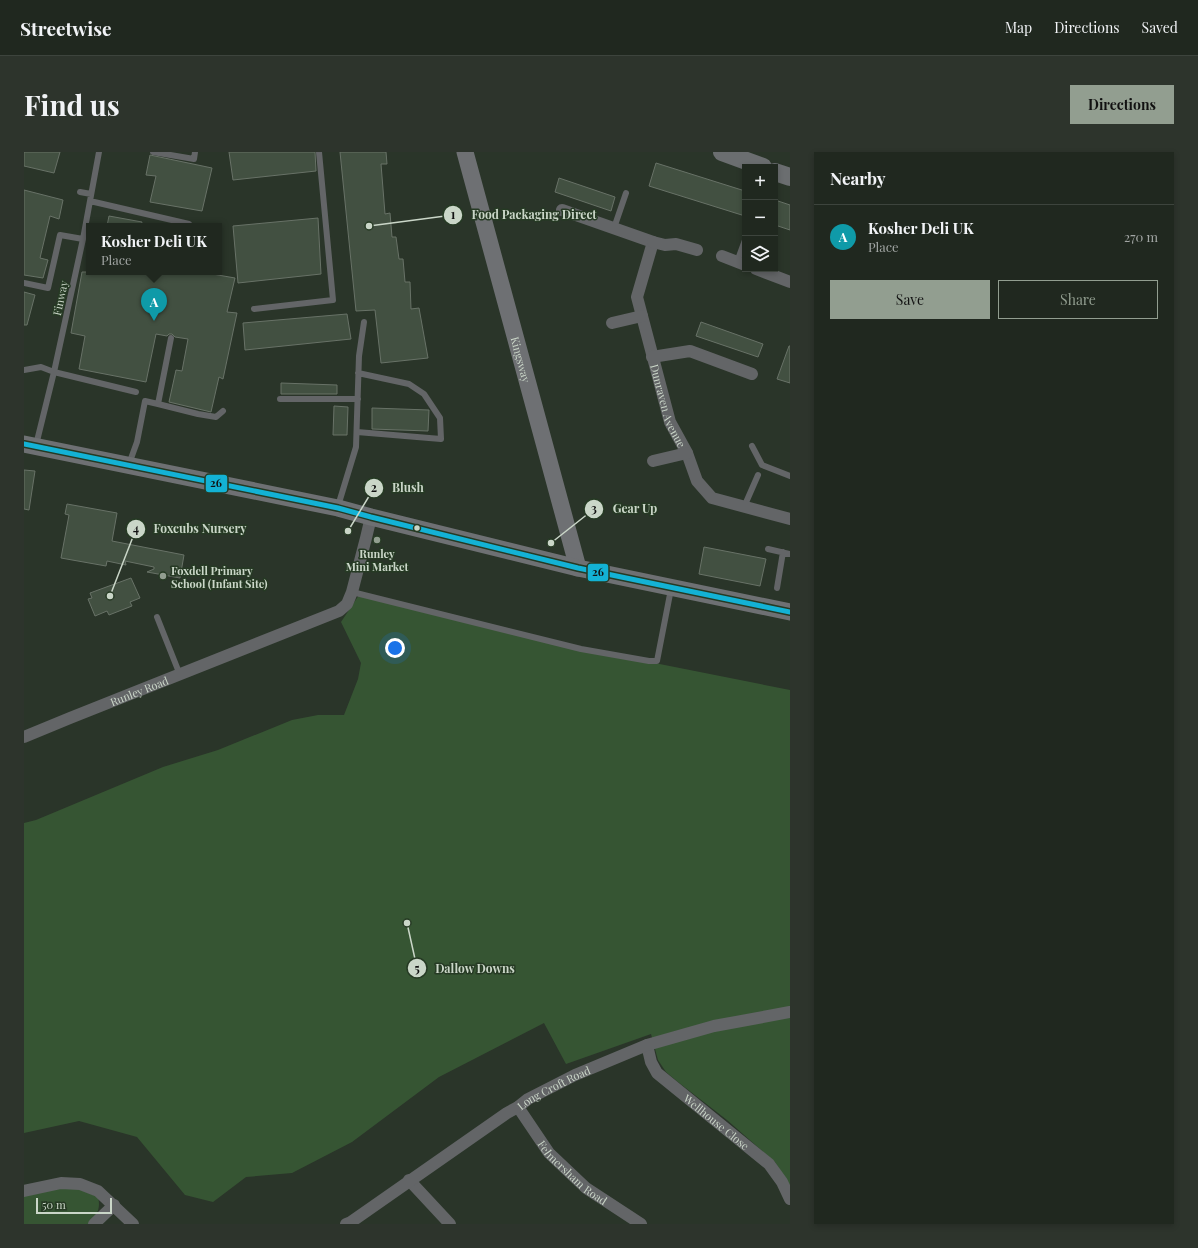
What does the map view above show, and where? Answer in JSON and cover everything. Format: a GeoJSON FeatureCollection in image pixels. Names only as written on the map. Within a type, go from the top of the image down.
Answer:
{"type":"FeatureCollection","features":[{"type":"Feature","properties":{"kind":"main road"},"geometry":{"type":"LineString","coordinates":[[722,152],[755,164]]}},
{"type":"Feature","properties":{"kind":"main road"},"geometry":{"type":"LineString","coordinates":[[778,173],[790,177]]}},
{"type":"Feature","properties":{"kind":"street","name":"Kingsway"},"geometry":{"type":"LineString","coordinates":[[465,152],[578,568]]}},
{"type":"Feature","properties":{"kind":"street"},"geometry":{"type":"LineString","coordinates":[[562,210],[653,242],[665,245],[676,244],[697,250]]}},
{"type":"Feature","properties":{"kind":"street","name":"Dunraven Avenue"},"geometry":{"type":"LineString","coordinates":[[653,242],[637,297],[670,422],[687,453],[697,481],[712,498],[790,519]]}},
{"type":"Feature","properties":{"kind":"street"},"geometry":{"type":"LineString","coordinates":[[722,256],[741,263]]}},
{"type":"Feature","properties":{"kind":"street"},"geometry":{"type":"LineString","coordinates":[[764,272],[790,282]]}},
{"type":"Feature","properties":{"kind":"street"},"geometry":{"type":"LineString","coordinates":[[612,323],[642,316]]}},
{"type":"Feature","properties":{"kind":"street","name":"Dunraven Avenue"},"geometry":{"type":"LineString","coordinates":[[652,357],[690,351],[752,374]]}},
{"type":"Feature","properties":{"kind":"street"},"geometry":{"type":"LineString","coordinates":[[30,445],[111,466],[129,466],[338,508],[578,568],[790,612]]}},
{"type":"Feature","properties":{"kind":"street","name":"Dunraven Avenue"},"geometry":{"type":"LineString","coordinates":[[653,461],[687,453]]}},
{"type":"Feature","properties":{"kind":"street","name":"Runley Road"},"geometry":{"type":"LineString","coordinates":[[24,737],[339,611],[347,604],[352,592],[370,517]]}},
{"type":"Feature","properties":{"kind":"street","name":"Long Croft Road"},"geometry":{"type":"LineString","coordinates":[[346,1224],[351,1222],[507,1112],[518,1107],[528,1099],[575,1075],[647,1045],[714,1026],[790,1012]]}},
{"type":"Feature","properties":{"kind":"street","name":"Wellhouse Close"},"geometry":{"type":"LineString","coordinates":[[647,1045],[651,1062],[657,1073],[769,1164],[782,1182],[790,1199]]}},
{"type":"Feature","properties":{"kind":"street","name":"Felmersham Road"},"geometry":{"type":"LineString","coordinates":[[518,1107],[549,1153],[586,1188],[641,1224]]}},
{"type":"Feature","properties":{"kind":"street"},"geometry":{"type":"LineString","coordinates":[[409,1180],[450,1224]]}},
{"type":"Feature","properties":{"kind":"street"},"geometry":{"type":"LineString","coordinates":[[24,1192],[61,1183],[80,1184],[98,1190],[133,1224]]}},
{"type":"Feature","properties":{"kind":"street"},"geometry":{"type":"LineString","coordinates":[[94,1224],[114,1205]]}},
{"type":"Feature","properties":{"kind":"lane","name":"Finway"},"geometry":{"type":"LineString","coordinates":[[86,223],[99,152]]}},
{"type":"Feature","properties":{"kind":"lane"},"geometry":{"type":"LineString","coordinates":[[153,152],[194,159],[195,152]]}},
{"type":"Feature","properties":{"kind":"lane"},"geometry":{"type":"LineString","coordinates":[[254,309],[333,300],[319,152]]}},
{"type":"Feature","properties":{"kind":"lane"},"geometry":{"type":"LineString","coordinates":[[80,192],[91,194]]}},
{"type":"Feature","properties":{"kind":"lane"},"geometry":{"type":"LineString","coordinates":[[614,228],[626,193]]}},
{"type":"Feature","properties":{"kind":"lane"},"geometry":{"type":"LineString","coordinates":[[90,202],[184,223]]}},
{"type":"Feature","properties":{"kind":"lane","name":"Finway"},"geometry":{"type":"LineString","coordinates":[[30,445],[54,372],[86,223]]}},
{"type":"Feature","properties":{"kind":"lane"},"geometry":{"type":"LineString","coordinates":[[24,283],[48,288],[60,235],[83,239]]}},
{"type":"Feature","properties":{"kind":"lane"},"geometry":{"type":"LineString","coordinates":[[338,508],[356,447],[359,356],[364,322]]}},
{"type":"Feature","properties":{"kind":"lane"},"geometry":{"type":"LineString","coordinates":[[158,404],[170,338]]}},
{"type":"Feature","properties":{"kind":"lane"},"geometry":{"type":"LineString","coordinates":[[24,370],[41,367],[54,372],[136,392]]}},
{"type":"Feature","properties":{"kind":"lane"},"geometry":{"type":"LineString","coordinates":[[357,432],[441,439],[440,418],[424,394],[410,384],[358,373]]}},
{"type":"Feature","properties":{"kind":"lane"},"geometry":{"type":"LineString","coordinates":[[280,399],[358,399]]}},
{"type":"Feature","properties":{"kind":"lane"},"geometry":{"type":"LineString","coordinates":[[129,466],[137,442],[145,401],[216,417],[223,411]]}},
{"type":"Feature","properties":{"kind":"lane"},"geometry":{"type":"LineString","coordinates":[[752,446],[762,465],[790,476]]}},
{"type":"Feature","properties":{"kind":"lane"},"geometry":{"type":"LineString","coordinates":[[744,507],[758,475]]}},
{"type":"Feature","properties":{"kind":"lane"},"geometry":{"type":"LineString","coordinates":[[768,549],[790,554]]}},
{"type":"Feature","properties":{"kind":"lane"},"geometry":{"type":"LineString","coordinates":[[778,588],[783,552]]}},
{"type":"Feature","properties":{"kind":"lane"},"geometry":{"type":"LineString","coordinates":[[352,592],[582,649],[649,661],[657,661],[672,588]]}},
{"type":"Feature","properties":{"kind":"lane"},"geometry":{"type":"LineString","coordinates":[[157,617],[180,675]]}},
{"type":"Feature","properties":{"kind":"green space"},"geometry":{"type":"Polygon","coordinates":[[[361,592],[549,642],[790,690],[790,1186],[775,1162],[727,1120],[666,1072],[658,1060],[651,1034],[566,1064],[544,1023],[439,1077],[352,1142],[292,1173],[246,1177],[213,1202],[185,1195],[137,1137],[79,1121],[24,1133],[24,823],[36,820],[163,767],[218,750],[292,720],[318,715],[344,715],[358,679],[361,663],[341,622],[361,592]]]}},
{"type":"Feature","properties":{"kind":"green space"},"geometry":{"type":"Polygon","coordinates":[[[50,1188],[76,1188],[98,1197],[98,1212],[89,1224],[24,1224],[24,1195],[50,1188]]]}},
{"type":"Feature","properties":{"kind":"building"},"geometry":{"type":"Polygon","coordinates":[[[24,152],[60,152],[54,173],[24,166],[24,152]]]}},
{"type":"Feature","properties":{"kind":"building"},"geometry":{"type":"Polygon","coordinates":[[[229,152],[315,152],[316,171],[233,180],[229,152]]]}},
{"type":"Feature","properties":{"kind":"building"},"geometry":{"type":"Polygon","coordinates":[[[340,152],[386,152],[387,164],[381,164],[385,214],[390,213],[392,237],[396,237],[399,259],[403,259],[405,282],[410,282],[411,309],[419,308],[428,358],[381,363],[375,310],[356,311],[340,152]]]}},
{"type":"Feature","properties":{"kind":"building"},"geometry":{"type":"Polygon","coordinates":[[[150,155],[212,168],[202,211],[150,202],[156,176],[146,175],[150,155]]]}},
{"type":"Feature","properties":{"kind":"building"},"geometry":{"type":"Polygon","coordinates":[[[656,163],[742,190],[742,215],[649,186],[656,163]]]}},
{"type":"Feature","properties":{"kind":"building"},"geometry":{"type":"Polygon","coordinates":[[[559,178],[615,197],[611,211],[555,192],[559,178]]]}},
{"type":"Feature","properties":{"kind":"building"},"geometry":{"type":"Polygon","coordinates":[[[24,190],[63,200],[59,219],[50,216],[40,258],[48,260],[43,278],[24,275],[24,190]]]}},
{"type":"Feature","properties":{"kind":"building"},"geometry":{"type":"Polygon","coordinates":[[[778,201],[790,205],[790,230],[778,226],[778,201]]]}},
{"type":"Feature","properties":{"kind":"building"},"geometry":{"type":"Polygon","coordinates":[[[109,216],[142,222],[142,223],[108,223],[109,216]]]}},
{"type":"Feature","properties":{"kind":"building"},"geometry":{"type":"Polygon","coordinates":[[[318,218],[321,274],[238,283],[233,226],[318,218]]]}},
{"type":"Feature","properties":{"kind":"building"},"geometry":{"type":"Polygon","coordinates":[[[82,272],[86,272],[86,275],[218,275],[235,278],[227,312],[237,313],[223,379],[219,377],[211,412],[169,402],[176,370],[182,371],[188,339],[175,337],[172,334],[167,336],[156,334],[146,382],[79,369],[85,336],[71,333],[82,272]]]}},
{"type":"Feature","properties":{"kind":"building"},"geometry":{"type":"Polygon","coordinates":[[[24,292],[35,295],[27,325],[24,325],[24,292]]]}},
{"type":"Feature","properties":{"kind":"building"},"geometry":{"type":"Polygon","coordinates":[[[347,314],[351,339],[245,350],[243,323],[347,314]]]}},
{"type":"Feature","properties":{"kind":"building"},"geometry":{"type":"Polygon","coordinates":[[[701,322],[763,344],[758,357],[696,336],[701,322]]]}},
{"type":"Feature","properties":{"kind":"building"},"geometry":{"type":"Polygon","coordinates":[[[790,346],[790,383],[777,379],[790,346]]]}},
{"type":"Feature","properties":{"kind":"building"},"geometry":{"type":"Polygon","coordinates":[[[281,383],[337,385],[337,394],[281,394],[281,383]]]}},
{"type":"Feature","properties":{"kind":"building"},"geometry":{"type":"Polygon","coordinates":[[[334,406],[348,407],[347,435],[333,435],[334,406]]]}},
{"type":"Feature","properties":{"kind":"building"},"geometry":{"type":"Polygon","coordinates":[[[372,408],[429,410],[428,431],[372,429],[372,408]]]}},
{"type":"Feature","properties":{"kind":"building"},"geometry":{"type":"Polygon","coordinates":[[[24,470],[35,471],[29,510],[24,509],[24,470]]]}},
{"type":"Feature","properties":{"kind":"building"},"geometry":{"type":"Polygon","coordinates":[[[67,504],[117,513],[112,541],[184,555],[180,578],[147,572],[154,569],[154,567],[125,561],[126,565],[107,561],[106,566],[61,558],[69,515],[65,514],[67,504]]]}},
{"type":"Feature","properties":{"kind":"building"},"geometry":{"type":"Polygon","coordinates":[[[704,547],[766,559],[760,586],[699,574],[704,547]]]}},
{"type":"Feature","properties":{"kind":"building"},"geometry":{"type":"Polygon","coordinates":[[[131,578],[140,598],[130,602],[132,606],[109,615],[107,611],[95,616],[88,599],[92,598],[90,593],[131,578]]]}},
{"type":"Feature","properties":{"kind":"transit line","name":"26"},"geometry":{"type":"LineString","coordinates":[[24,444],[338,508],[578,568],[790,612]]}},
{"type":"Feature","properties":{"kind":"place","name":"Food Packaging Direct"},"geometry":{"type":"Point","coordinates":[369,226]}},
{"type":"Feature","properties":{"kind":"place","name":"Kosher Deli UK"},"geometry":{"type":"Point","coordinates":[154,321]}},
{"type":"Feature","properties":{"kind":"place","name":"Blush"},"geometry":{"type":"Point","coordinates":[348,531]}},
{"type":"Feature","properties":{"kind":"place","name":"Runley Mini Market"},"geometry":{"type":"Point","coordinates":[377,540]}},
{"type":"Feature","properties":{"kind":"place","name":"Gear Up"},"geometry":{"type":"Point","coordinates":[551,543]}},
{"type":"Feature","properties":{"kind":"place","name":"Foxdell Primary School (Infant Site)"},"geometry":{"type":"Point","coordinates":[163,576]}},
{"type":"Feature","properties":{"kind":"place","name":"Foxcubs Nursery"},"geometry":{"type":"Point","coordinates":[110,596]}},
{"type":"Feature","properties":{"kind":"place","name":"Dallow Downs"},"geometry":{"type":"Point","coordinates":[407,923]}}]}
